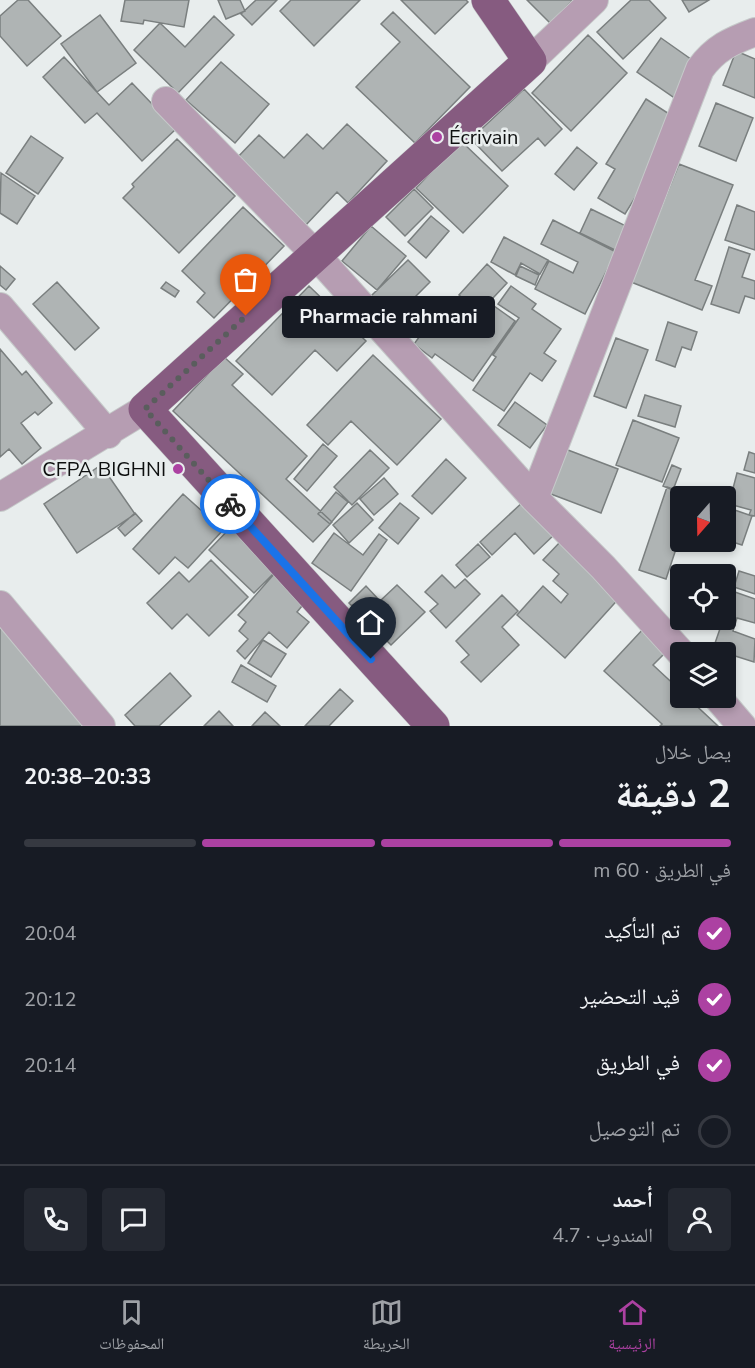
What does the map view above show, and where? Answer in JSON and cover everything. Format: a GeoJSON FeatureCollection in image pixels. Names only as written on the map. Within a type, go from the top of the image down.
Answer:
{"type":"FeatureCollection","features":[{"type":"Feature","properties":{"kind":"main road"},"geometry":{"type":"LineString","coordinates":[[433,726],[145,409],[314,253],[530,61],[488,0]]}},
{"type":"Feature","properties":{"kind":"street"},"geometry":{"type":"LineString","coordinates":[[530,61],[594,0]]}},
{"type":"Feature","properties":{"kind":"street"},"geometry":{"type":"LineString","coordinates":[[534,498],[700,69],[712,53],[728,42],[755,32]]}},
{"type":"Feature","properties":{"kind":"street"},"geometry":{"type":"LineString","coordinates":[[166,101],[314,253],[534,498],[603,567],[671,642]]}},
{"type":"Feature","properties":{"kind":"street"},"geometry":{"type":"LineString","coordinates":[[0,307],[108,434]]}},
{"type":"Feature","properties":{"kind":"street"},"geometry":{"type":"LineString","coordinates":[[0,497],[108,434],[145,409]]}},
{"type":"Feature","properties":{"kind":"street"},"geometry":{"type":"LineString","coordinates":[[0,605],[101,726]]}},
{"type":"Feature","properties":{"kind":"street"},"geometry":{"type":"LineString","coordinates":[[727,708],[742,726]]}},
{"type":"Feature","properties":{"kind":"building"},"geometry":{"type":"Polygon","coordinates":[[[18,0],[28,0],[61,36],[27,66],[0,36],[0,16],[18,0]]]}},
{"type":"Feature","properties":{"kind":"building"},"geometry":{"type":"Polygon","coordinates":[[[125,0],[189,0],[184,27],[144,20],[143,24],[121,21],[125,0]]]}},
{"type":"Feature","properties":{"kind":"building"},"geometry":{"type":"Polygon","coordinates":[[[218,0],[240,0],[245,11],[226,19],[218,0]]]}},
{"type":"Feature","properties":{"kind":"building"},"geometry":{"type":"Polygon","coordinates":[[[256,0],[277,0],[252,25],[241,14],[256,0]]]}},
{"type":"Feature","properties":{"kind":"building"},"geometry":{"type":"Polygon","coordinates":[[[291,0],[360,0],[314,46],[280,11],[291,0]]]}},
{"type":"Feature","properties":{"kind":"building"},"geometry":{"type":"Polygon","coordinates":[[[401,0],[466,0],[468,2],[435,34],[401,0]]]}},
{"type":"Feature","properties":{"kind":"building"},"geometry":{"type":"Polygon","coordinates":[[[527,0],[573,0],[550,23],[527,0]]]}},
{"type":"Feature","properties":{"kind":"building"},"geometry":{"type":"Polygon","coordinates":[[[631,0],[649,0],[666,18],[623,59],[597,32],[631,0]]]}},
{"type":"Feature","properties":{"kind":"building"},"geometry":{"type":"Polygon","coordinates":[[[682,0],[709,0],[689,12],[682,0]]]}},
{"type":"Feature","properties":{"kind":"building"},"geometry":{"type":"Polygon","coordinates":[[[393,12],[470,87],[415,143],[356,87],[400,42],[381,24],[393,12]]]}},
{"type":"Feature","properties":{"kind":"building"},"geometry":{"type":"Polygon","coordinates":[[[100,15],[136,63],[97,92],[61,44],[100,15]]]}},
{"type":"Feature","properties":{"kind":"building"},"geometry":{"type":"Polygon","coordinates":[[[214,16],[234,35],[178,93],[134,50],[160,23],[185,47],[214,16]]]}},
{"type":"Feature","properties":{"kind":"building"},"geometry":{"type":"Polygon","coordinates":[[[588,35],[627,73],[571,131],[532,93],[588,35]]]}},
{"type":"Feature","properties":{"kind":"building"},"geometry":{"type":"Polygon","coordinates":[[[661,38],[695,62],[679,101],[637,72],[661,38]]]}},
{"type":"Feature","properties":{"kind":"building"},"geometry":{"type":"Polygon","coordinates":[[[736,51],[755,59],[755,98],[723,85],[736,51]]]}},
{"type":"Feature","properties":{"kind":"building"},"geometry":{"type":"Polygon","coordinates":[[[64,57],[109,105],[132,83],[176,129],[142,161],[97,113],[85,123],[43,77],[64,57]]]}},
{"type":"Feature","properties":{"kind":"building"},"geometry":{"type":"Polygon","coordinates":[[[221,62],[269,104],[235,143],[186,100],[221,62]]]}},
{"type":"Feature","properties":{"kind":"building"},"geometry":{"type":"Polygon","coordinates":[[[524,89],[562,129],[545,146],[538,138],[502,171],[471,139],[524,89]]]}},
{"type":"Feature","properties":{"kind":"building"},"geometry":{"type":"Polygon","coordinates":[[[646,99],[677,119],[654,167],[625,214],[598,198],[615,169],[606,164],[646,99]]]}},
{"type":"Feature","properties":{"kind":"building"},"geometry":{"type":"Polygon","coordinates":[[[716,103],[753,118],[736,161],[699,146],[716,103]]]}},
{"type":"Feature","properties":{"kind":"building"},"geometry":{"type":"Polygon","coordinates":[[[347,124],[387,161],[348,203],[337,192],[305,226],[235,160],[259,135],[284,158],[307,134],[323,149],[347,124]]]}},
{"type":"Feature","properties":{"kind":"building"},"geometry":{"type":"Polygon","coordinates":[[[31,136],[63,158],[38,194],[6,173],[31,136]]]}},
{"type":"Feature","properties":{"kind":"building"},"geometry":{"type":"Polygon","coordinates":[[[177,139],[235,196],[179,253],[123,198],[134,187],[132,184],[177,139]]]}},
{"type":"Feature","properties":{"kind":"building"},"geometry":{"type":"Polygon","coordinates":[[[461,141],[508,186],[463,233],[416,188],[461,141]]]}},
{"type":"Feature","properties":{"kind":"building"},"geometry":{"type":"Polygon","coordinates":[[[577,147],[597,163],[574,190],[555,174],[577,147]]]}},
{"type":"Feature","properties":{"kind":"building"},"geometry":{"type":"Polygon","coordinates":[[[679,164],[733,185],[695,280],[712,286],[702,310],[631,282],[679,164]]]}},
{"type":"Feature","properties":{"kind":"building"},"geometry":{"type":"Polygon","coordinates":[[[1,173],[35,196],[17,224],[0,213],[1,173]]]}},
{"type":"Feature","properties":{"kind":"building"},"geometry":{"type":"Polygon","coordinates":[[[414,189],[433,208],[405,236],[386,217],[414,189]]]}},
{"type":"Feature","properties":{"kind":"building"},"geometry":{"type":"Polygon","coordinates":[[[737,205],[755,212],[755,250],[725,240],[737,205]]]}},
{"type":"Feature","properties":{"kind":"building"},"geometry":{"type":"Polygon","coordinates":[[[243,207],[284,246],[214,318],[197,302],[205,293],[182,271],[243,207]]]}},
{"type":"Feature","properties":{"kind":"building"},"geometry":{"type":"Polygon","coordinates":[[[591,209],[626,226],[615,250],[580,233],[591,209]]]}},
{"type":"Feature","properties":{"kind":"building"},"geometry":{"type":"Polygon","coordinates":[[[431,216],[449,231],[426,258],[408,242],[431,216]]]}},
{"type":"Feature","properties":{"kind":"building"},"geometry":{"type":"Polygon","coordinates":[[[553,220],[616,252],[585,314],[535,289],[549,261],[573,273],[578,262],[541,244],[553,220]]]}},
{"type":"Feature","properties":{"kind":"building"},"geometry":{"type":"Polygon","coordinates":[[[371,226],[406,256],[377,290],[342,261],[371,226]]]}},
{"type":"Feature","properties":{"kind":"building"},"geometry":{"type":"Polygon","coordinates":[[[504,237],[548,260],[540,274],[521,263],[515,275],[491,262],[504,237]]]}},
{"type":"Feature","properties":{"kind":"building"},"geometry":{"type":"Polygon","coordinates":[[[729,247],[750,254],[742,277],[755,281],[755,299],[745,296],[739,313],[711,304],[729,247]]]}},
{"type":"Feature","properties":{"kind":"building"},"geometry":{"type":"Polygon","coordinates":[[[408,260],[430,282],[394,318],[371,296],[408,260]]]}},
{"type":"Feature","properties":{"kind":"building"},"geometry":{"type":"Polygon","coordinates":[[[487,264],[507,283],[479,313],[459,295],[487,264]]]}},
{"type":"Feature","properties":{"kind":"building"},"geometry":{"type":"Polygon","coordinates":[[[0,266],[15,279],[6,290],[0,285],[0,266]]]}},
{"type":"Feature","properties":{"kind":"building"},"geometry":{"type":"Polygon","coordinates":[[[520,266],[539,275],[535,285],[516,276],[520,266]]]}},
{"type":"Feature","properties":{"kind":"building"},"geometry":{"type":"Polygon","coordinates":[[[57,282],[99,328],[75,350],[33,304],[57,282]]]}},
{"type":"Feature","properties":{"kind":"building"},"geometry":{"type":"Polygon","coordinates":[[[166,282],[179,291],[175,297],[161,288],[166,282]]]}},
{"type":"Feature","properties":{"kind":"building"},"geometry":{"type":"Polygon","coordinates":[[[309,286],[366,341],[337,371],[315,350],[272,395],[236,361],[309,286]]]}},
{"type":"Feature","properties":{"kind":"building"},"geometry":{"type":"Polygon","coordinates":[[[511,286],[536,304],[532,309],[561,329],[544,353],[556,361],[542,381],[530,373],[504,411],[473,390],[496,357],[493,355],[519,318],[498,304],[511,286]]]}},
{"type":"Feature","properties":{"kind":"building"},"geometry":{"type":"Polygon","coordinates":[[[455,297],[475,310],[462,330],[442,317],[455,297]]]}},
{"type":"Feature","properties":{"kind":"building"},"geometry":{"type":"Polygon","coordinates":[[[487,301],[515,321],[473,381],[435,354],[432,358],[414,344],[436,314],[463,334],[487,301]]]}},
{"type":"Feature","properties":{"kind":"building"},"geometry":{"type":"Polygon","coordinates":[[[668,322],[697,332],[691,350],[682,347],[675,367],[656,360],[668,322]]]}},
{"type":"Feature","properties":{"kind":"building"},"geometry":{"type":"Polygon","coordinates":[[[616,338],[648,350],[626,408],[594,396],[616,338]]]}},
{"type":"Feature","properties":{"kind":"building"},"geometry":{"type":"Polygon","coordinates":[[[0,349],[22,375],[26,371],[52,403],[38,415],[35,412],[21,423],[41,448],[22,464],[9,449],[0,457],[0,349]]]}},
{"type":"Feature","properties":{"kind":"building"},"geometry":{"type":"Polygon","coordinates":[[[373,355],[441,419],[397,465],[351,421],[328,445],[307,425],[373,355]]]}},
{"type":"Feature","properties":{"kind":"building"},"geometry":{"type":"Polygon","coordinates":[[[224,357],[243,374],[232,385],[307,456],[286,479],[332,522],[313,542],[173,411],[224,357]]]}},
{"type":"Feature","properties":{"kind":"building"},"geometry":{"type":"Polygon","coordinates":[[[645,395],[681,406],[675,427],[638,416],[645,395]]]}},
{"type":"Feature","properties":{"kind":"building"},"geometry":{"type":"Polygon","coordinates":[[[515,402],[547,425],[530,448],[498,425],[515,402]]]}},
{"type":"Feature","properties":{"kind":"building"},"geometry":{"type":"Polygon","coordinates":[[[633,420],[679,438],[662,482],[616,465],[633,420]]]}},
{"type":"Feature","properties":{"kind":"building"},"geometry":{"type":"Polygon","coordinates":[[[323,444],[337,456],[307,491],[294,479],[323,444]]]}},
{"type":"Feature","properties":{"kind":"building"},"geometry":{"type":"Polygon","coordinates":[[[560,447],[618,469],[601,513],[543,491],[560,447]]]}},
{"type":"Feature","properties":{"kind":"building"},"geometry":{"type":"Polygon","coordinates":[[[370,450],[389,468],[352,505],[334,487],[370,450]]]}},
{"type":"Feature","properties":{"kind":"building"},"geometry":{"type":"Polygon","coordinates":[[[749,452],[755,454],[755,473],[744,470],[749,452]]]}},
{"type":"Feature","properties":{"kind":"building"},"geometry":{"type":"Polygon","coordinates":[[[446,459],[466,478],[432,514],[412,496],[446,459]]]}},
{"type":"Feature","properties":{"kind":"building"},"geometry":{"type":"Polygon","coordinates":[[[101,465],[135,514],[77,553],[44,504],[101,465]]]}},
{"type":"Feature","properties":{"kind":"building"},"geometry":{"type":"Polygon","coordinates":[[[672,465],[681,469],[675,486],[670,486],[670,489],[663,486],[672,465]]]}},
{"type":"Feature","properties":{"kind":"building"},"geometry":{"type":"Polygon","coordinates":[[[737,473],[755,478],[755,516],[749,515],[751,510],[736,506],[736,486],[734,486],[737,473]]]}},
{"type":"Feature","properties":{"kind":"building"},"geometry":{"type":"Polygon","coordinates":[[[384,478],[398,494],[374,515],[360,499],[384,478]]]}},
{"type":"Feature","properties":{"kind":"building"},"geometry":{"type":"Polygon","coordinates":[[[667,487],[670,488],[670,552],[675,552],[666,579],[639,570],[667,487]]]}},
{"type":"Feature","properties":{"kind":"building"},"geometry":{"type":"Polygon","coordinates":[[[336,492],[348,502],[330,524],[318,514],[336,492]]]}},
{"type":"Feature","properties":{"kind":"building"},"geometry":{"type":"Polygon","coordinates":[[[183,494],[223,530],[188,568],[175,557],[159,574],[133,549],[183,494]]]}},
{"type":"Feature","properties":{"kind":"building"},"geometry":{"type":"Polygon","coordinates":[[[525,500],[556,533],[534,554],[515,533],[492,555],[480,542],[525,500]]]}},
{"type":"Feature","properties":{"kind":"building"},"geometry":{"type":"Polygon","coordinates":[[[357,503],[373,520],[349,543],[333,525],[357,503]]]}},
{"type":"Feature","properties":{"kind":"building"},"geometry":{"type":"Polygon","coordinates":[[[400,503],[419,518],[398,544],[379,528],[400,503]]]}},
{"type":"Feature","properties":{"kind":"building"},"geometry":{"type":"Polygon","coordinates":[[[736,510],[752,516],[742,545],[736,543],[736,510]]]}},
{"type":"Feature","properties":{"kind":"building"},"geometry":{"type":"Polygon","coordinates":[[[135,513],[142,521],[125,536],[118,528],[135,513]]]}},
{"type":"Feature","properties":{"kind":"building"},"geometry":{"type":"Polygon","coordinates":[[[233,525],[278,569],[254,593],[209,550],[233,525]]]}},
{"type":"Feature","properties":{"kind":"building"},"geometry":{"type":"Polygon","coordinates":[[[334,533],[363,555],[379,534],[387,540],[351,591],[312,563],[334,533]]]}},
{"type":"Feature","properties":{"kind":"building"},"geometry":{"type":"Polygon","coordinates":[[[561,541],[622,595],[565,658],[517,615],[543,586],[561,603],[568,594],[553,581],[559,574],[543,560],[561,541]]]}},
{"type":"Feature","properties":{"kind":"building"},"geometry":{"type":"Polygon","coordinates":[[[478,544],[490,557],[467,577],[456,565],[478,544]]]}},
{"type":"Feature","properties":{"kind":"building"},"geometry":{"type":"Polygon","coordinates":[[[211,560],[248,597],[209,636],[187,614],[172,629],[147,603],[179,572],[189,582],[211,560]]]}},
{"type":"Feature","properties":{"kind":"building"},"geometry":{"type":"Polygon","coordinates":[[[739,571],[755,576],[755,594],[736,588],[739,571]]]}},
{"type":"Feature","properties":{"kind":"building"},"geometry":{"type":"Polygon","coordinates":[[[275,573],[307,600],[297,612],[309,622],[287,648],[269,632],[245,659],[237,651],[248,639],[239,631],[246,622],[238,615],[275,573]]]}},
{"type":"Feature","properties":{"kind":"building"},"geometry":{"type":"Polygon","coordinates":[[[442,575],[455,588],[465,579],[480,594],[446,628],[430,611],[438,604],[425,592],[442,575]]]}},
{"type":"Feature","properties":{"kind":"building"},"geometry":{"type":"Polygon","coordinates":[[[397,585],[425,612],[391,645],[349,603],[366,586],[380,601],[397,585]]]}},
{"type":"Feature","properties":{"kind":"building"},"geometry":{"type":"Polygon","coordinates":[[[736,592],[755,599],[755,623],[737,618],[736,621],[736,592]]]}},
{"type":"Feature","properties":{"kind":"building"},"geometry":{"type":"Polygon","coordinates":[[[502,595],[518,611],[502,627],[519,645],[481,682],[461,662],[469,655],[456,641],[502,595]]]}},
{"type":"Feature","properties":{"kind":"building"},"geometry":{"type":"Polygon","coordinates":[[[0,622],[84,726],[0,726],[0,622]]]}},
{"type":"Feature","properties":{"kind":"building"},"geometry":{"type":"Polygon","coordinates":[[[645,627],[669,649],[653,665],[670,681],[670,708],[699,708],[718,726],[660,726],[662,724],[604,671],[645,627]]]}},
{"type":"Feature","properties":{"kind":"building"},"geometry":{"type":"Polygon","coordinates":[[[720,630],[733,630],[755,639],[754,662],[736,656],[736,642],[715,642],[720,630]]]}},
{"type":"Feature","properties":{"kind":"building"},"geometry":{"type":"Polygon","coordinates":[[[263,640],[286,654],[271,677],[248,663],[263,640]]]}},
{"type":"Feature","properties":{"kind":"building"},"geometry":{"type":"Polygon","coordinates":[[[241,665],[276,686],[267,702],[232,682],[241,665]]]}},
{"type":"Feature","properties":{"kind":"building"},"geometry":{"type":"Polygon","coordinates":[[[170,673],[191,696],[159,726],[135,726],[125,715],[170,673]]]}},
{"type":"Feature","properties":{"kind":"building"},"geometry":{"type":"Polygon","coordinates":[[[340,689],[353,701],[329,726],[305,726],[340,689]]]}},
{"type":"Feature","properties":{"kind":"building"},"geometry":{"type":"Polygon","coordinates":[[[219,711],[233,726],[204,726],[219,711]]]}},
{"type":"Feature","properties":{"kind":"building"},"geometry":{"type":"Polygon","coordinates":[[[265,712],[280,726],[252,726],[265,712]]]}},
{"type":"Feature","properties":{"kind":"way so far"},"geometry":{"type":"LineString","coordinates":[[230,504],[145,409],[246,316]]}},
{"type":"Feature","properties":{"kind":"place","name":"Écrivain"},"geometry":{"type":"Point","coordinates":[437,137]}},
{"type":"Feature","properties":{"kind":"place","name":"Pharmacie rahmani"},"geometry":{"type":"Point","coordinates":[246,316]}},
{"type":"Feature","properties":{"kind":"place","name":"CFPA BIGHNI"},"geometry":{"type":"Point","coordinates":[178,469]}},
{"type":"Feature","properties":{"kind":"route"},"geometry":{"type":"LineString","coordinates":[[230,504],[371,659]]}}]}
